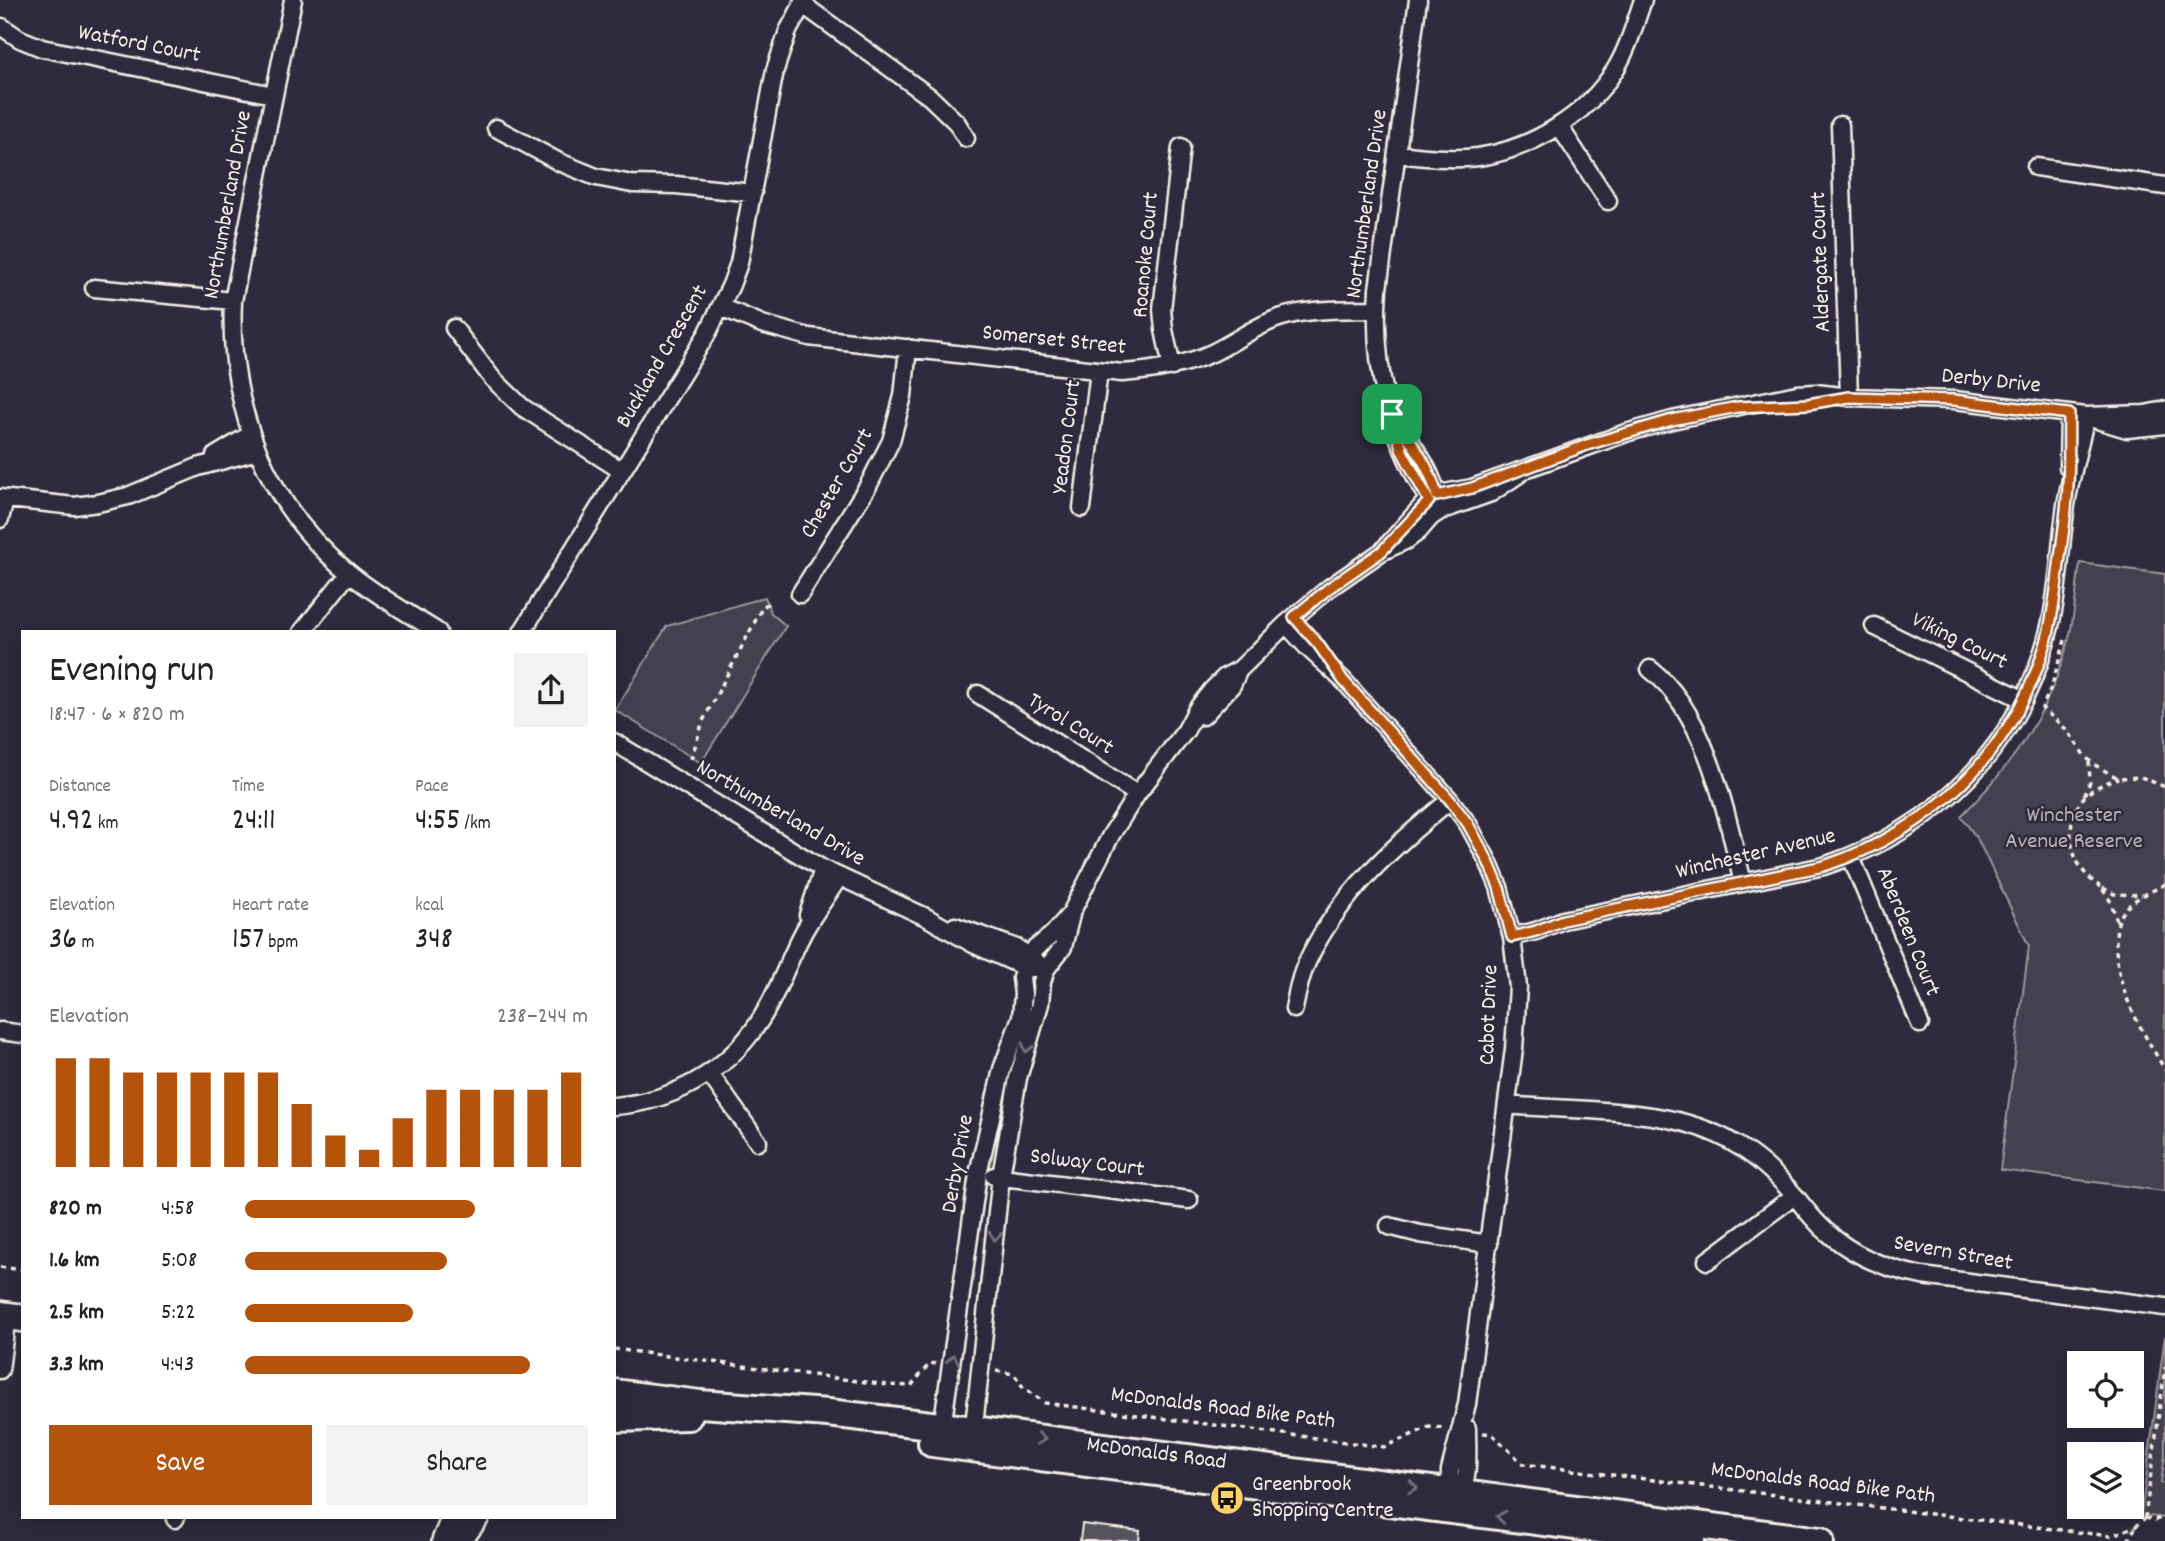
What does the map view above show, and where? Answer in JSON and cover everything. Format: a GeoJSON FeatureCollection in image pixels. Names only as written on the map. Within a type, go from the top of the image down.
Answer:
{"type":"FeatureCollection","features":[{"type":"Feature","properties":{"kind":"main road","name":"McDonalds Road"},"geometry":{"type":"LineString","coordinates":[[616,1394],[700,1404],[828,1413],[940,1435]]}},
{"type":"Feature","properties":{"kind":"main road","name":"McDonalds Road"},"geometry":{"type":"LineString","coordinates":[[700,1404],[805,1426],[940,1435],[1455,1498],[1691,1541]]}},
{"type":"Feature","properties":{"kind":"main road"},"geometry":{"type":"LineString","coordinates":[[616,1418],[756,1416]]}},
{"type":"Feature","properties":{"kind":"main road","name":"McDonalds Road"},"geometry":{"type":"LineString","coordinates":[[1650,1532],[1819,1541]]}},
{"type":"Feature","properties":{"kind":"street","name":"Northumberland Drive"},"geometry":{"type":"LineString","coordinates":[[293,0],[233,301],[233,351],[244,413],[268,474],[286,505],[307,532],[349,573],[435,630]]}},
{"type":"Feature","properties":{"kind":"street","name":"Northumberland Drive"},"geometry":{"type":"LineString","coordinates":[[1418,0],[1377,309],[1378,359],[1392,414],[1418,452],[1434,483],[1435,502]]}},
{"type":"Feature","properties":{"kind":"street"},"geometry":{"type":"LineString","coordinates":[[1398,154],[1432,158],[1479,157],[1523,145],[1559,126],[1586,104],[1615,69],[1643,0]]}},
{"type":"Feature","properties":{"kind":"street"},"geometry":{"type":"LineString","coordinates":[[804,2],[930,97],[957,123],[966,138]]}},
{"type":"Feature","properties":{"kind":"street","name":"Buckland Crescent"},"geometry":{"type":"LineString","coordinates":[[523,630],[707,334],[721,307],[739,263],[778,60],[788,31],[804,2]]}},
{"type":"Feature","properties":{"kind":"street","name":"Watford Court"},"geometry":{"type":"LineString","coordinates":[[2,27],[20,39],[42,48],[273,95]]}},
{"type":"Feature","properties":{"kind":"street","name":"Aldergate Court"},"geometry":{"type":"LineString","coordinates":[[1840,125],[1849,397]]}},
{"type":"Feature","properties":{"kind":"street"},"geometry":{"type":"LineString","coordinates":[[1559,126],[1608,201]]}},
{"type":"Feature","properties":{"kind":"street"},"geometry":{"type":"LineString","coordinates":[[496,128],[559,162],[596,177],[632,184],[676,185],[753,193]]}},
{"type":"Feature","properties":{"kind":"street","name":"Roanoke Court"},"geometry":{"type":"LineString","coordinates":[[1172,367],[1162,309],[1181,147]]}},
{"type":"Feature","properties":{"kind":"street"},"geometry":{"type":"LineString","coordinates":[[2036,167],[2165,186]]}},
{"type":"Feature","properties":{"kind":"street"},"geometry":{"type":"LineString","coordinates":[[94,288],[233,301]]}},
{"type":"Feature","properties":{"kind":"street","name":"Somerset Street"},"geometry":{"type":"LineString","coordinates":[[721,307],[787,332],[1099,371],[1141,372],[1172,367],[1211,353],[1280,318],[1327,310],[1377,309]]}},
{"type":"Feature","properties":{"kind":"street"},"geometry":{"type":"LineString","coordinates":[[454,328],[492,378],[522,407],[622,471]]}},
{"type":"Feature","properties":{"kind":"street","name":"Chester Court"},"geometry":{"type":"LineString","coordinates":[[800,594],[868,486],[891,441],[903,396],[908,348]]}},
{"type":"Feature","properties":{"kind":"street","name":"Yeadon Court"},"geometry":{"type":"LineString","coordinates":[[1082,508],[1099,371]]}},
{"type":"Feature","properties":{"kind":"street","name":"Derby Drive"},"geometry":{"type":"LineString","coordinates":[[940,1435],[978,1174],[1002,1069],[1021,1017],[1021,978],[1031,952],[1053,934],[1071,913],[1111,835],[1137,794],[1187,728],[1204,715],[1232,685],[1240,669],[1329,588],[1381,552],[1419,531],[1431,517],[1435,502],[1563,454],[1672,420],[1737,407],[1808,404],[1849,397],[1954,400],[2085,415],[2145,414],[2165,410]]}},
{"type":"Feature","properties":{"kind":"street","name":"Winchester Avenue"},"geometry":{"type":"LineString","coordinates":[[2067,497],[2069,414]]}},
{"type":"Feature","properties":{"kind":"street","name":"Derby Drive"},"geometry":{"type":"LineString","coordinates":[[2085,415],[2127,429],[2165,425]]}},
{"type":"Feature","properties":{"kind":"street","name":"Winchester Avenue"},"geometry":{"type":"LineString","coordinates":[[1511,931],[1534,921],[1563,920],[1824,866],[1883,842],[1912,825],[1962,786],[1996,745],[2024,700],[2039,664],[2051,622],[2067,497],[2085,415]]}},
{"type":"Feature","properties":{"kind":"street"},"geometry":{"type":"LineString","coordinates":[[198,467],[251,434]]}},
{"type":"Feature","properties":{"kind":"street"},"geometry":{"type":"LineString","coordinates":[[0,519],[2,498],[74,506],[98,503],[128,496],[198,467],[257,451]]}},
{"type":"Feature","properties":{"kind":"street"},"geometry":{"type":"LineString","coordinates":[[304,630],[349,573]]}},
{"type":"Feature","properties":{"kind":"street","name":"Cabot Drive"},"geometry":{"type":"LineString","coordinates":[[1290,621],[1305,645],[1343,680],[1450,800],[1468,824],[1499,887],[1511,931],[1517,963],[1517,1014],[1467,1404],[1450,1470],[1455,1498]]}},
{"type":"Feature","properties":{"kind":"street","name":"Viking Court"},"geometry":{"type":"LineString","coordinates":[[1874,626],[2024,700]]}},
{"type":"Feature","properties":{"kind":"street"},"geometry":{"type":"LineString","coordinates":[[1650,669],[1673,690],[1695,728],[1718,788],[1743,883]]}},
{"type":"Feature","properties":{"kind":"street","name":"Tyrol Court"},"geometry":{"type":"LineString","coordinates":[[978,694],[1137,794]]}},
{"type":"Feature","properties":{"kind":"street","name":"Northumberland Drive"},"geometry":{"type":"LineString","coordinates":[[616,743],[823,869],[926,917],[973,944],[1046,969]]}},
{"type":"Feature","properties":{"kind":"street"},"geometry":{"type":"LineString","coordinates":[[1294,1009],[1307,961],[1342,906],[1384,857],[1450,800]]}},
{"type":"Feature","properties":{"kind":"street","name":"Aberdeen Court"},"geometry":{"type":"LineString","coordinates":[[1851,857],[1920,1024]]}},
{"type":"Feature","properties":{"kind":"street"},"geometry":{"type":"LineString","coordinates":[[804,931],[823,869]]}},
{"type":"Feature","properties":{"kind":"street"},"geometry":{"type":"LineString","coordinates":[[616,1106],[650,1101],[670,1094],[709,1073],[731,1056],[758,1024],[804,931],[839,877]]}},
{"type":"Feature","properties":{"kind":"street","name":"Derby Drive"},"geometry":{"type":"LineString","coordinates":[[973,1439],[1002,1176],[1018,1078],[1040,1004],[1046,969],[1063,947],[1071,913]]}},
{"type":"Feature","properties":{"kind":"street"},"geometry":{"type":"LineString","coordinates":[[0,1031],[21,1034]]}},
{"type":"Feature","properties":{"kind":"street"},"geometry":{"type":"LineString","coordinates":[[709,1073],[758,1142]]}},
{"type":"Feature","properties":{"kind":"street","name":"Severn Street"},"geometry":{"type":"LineString","coordinates":[[1507,1099],[1548,1100],[1573,1107],[1664,1119],[1713,1132],[1756,1157],[1826,1232],[1843,1246],[1860,1256],[1901,1272],[2165,1307]]}},
{"type":"Feature","properties":{"kind":"street","name":"Solway Court"},"geometry":{"type":"LineString","coordinates":[[978,1174],[1189,1200]]}},
{"type":"Feature","properties":{"kind":"street"},"geometry":{"type":"LineString","coordinates":[[1707,1261],[1794,1196]]}},
{"type":"Feature","properties":{"kind":"street"},"geometry":{"type":"LineString","coordinates":[[1389,1226],[1420,1234],[1489,1244]]}},
{"type":"Feature","properties":{"kind":"street"},"geometry":{"type":"LineString","coordinates":[[0,1370],[10,1316]]}},
{"type":"Feature","properties":{"kind":"street"},"geometry":{"type":"LineString","coordinates":[[444,1541],[453,1519]]}},
{"type":"Feature","properties":{"kind":"street"},"geometry":{"type":"LineString","coordinates":[[459,1541],[476,1519]]}},
{"type":"Feature","properties":{"kind":"path"},"geometry":{"type":"LineString","coordinates":[[691,759],[702,721],[762,608],[768,603]]}},
{"type":"Feature","properties":{"kind":"path"},"geometry":{"type":"LineString","coordinates":[[2066,636],[2052,685],[2042,708],[2068,731],[2088,760],[2118,778]]}},
{"type":"Feature","properties":{"kind":"path"},"geometry":{"type":"LineString","coordinates":[[2088,760],[2090,782],[2072,827],[2072,852],[2084,874],[2101,887],[2114,894],[2142,895]]}},
{"type":"Feature","properties":{"kind":"path"},"geometry":{"type":"LineString","coordinates":[[2081,800],[2100,785],[2118,778],[2141,778],[2165,787]]}},
{"type":"Feature","properties":{"kind":"path"},"geometry":{"type":"LineString","coordinates":[[2117,923],[2124,912],[2142,895],[2165,884]]}},
{"type":"Feature","properties":{"kind":"path"},"geometry":{"type":"LineString","coordinates":[[2101,887],[2112,902],[2117,923],[2120,978],[2138,1024],[2165,1070]]}},
{"type":"Feature","properties":{"kind":"path"},"geometry":{"type":"LineString","coordinates":[[0,1267],[21,1270]]}},
{"type":"Feature","properties":{"kind":"path"},"geometry":{"type":"LineString","coordinates":[[616,1349],[888,1385],[911,1386],[930,1363]]}},
{"type":"Feature","properties":{"kind":"path"},"geometry":{"type":"LineString","coordinates":[[2165,1367],[2145,1518],[2155,1520],[2165,1517]]}},
{"type":"Feature","properties":{"kind":"path","name":"McDonalds Road Bike Path"},"geometry":{"type":"LineString","coordinates":[[1005,1373],[1014,1374],[1023,1387],[1045,1403],[1357,1444],[1384,1447],[1429,1426],[1445,1429]]}},
{"type":"Feature","properties":{"kind":"path","name":"McDonalds Road Bike Path"},"geometry":{"type":"LineString","coordinates":[[1484,1433],[1492,1434],[1524,1464],[2110,1536],[2136,1526],[2145,1518]]}},
{"type":"Feature","properties":{"kind":"path"},"geometry":{"type":"LineString","coordinates":[[2128,1541],[2136,1526]]}},
{"type":"Feature","properties":{"kind":"green space","name":"Winchester Avenue Reserve"},"geometry":{"type":"Polygon","coordinates":[[[2080,563],[2165,574],[2165,1191],[2000,1170],[2029,946],[1978,840],[1961,816],[1998,777],[2028,735],[2052,690],[2069,638],[2080,563]]]}},
{"type":"Feature","properties":{"kind":"green space"},"geometry":{"type":"Polygon","coordinates":[[[765,597],[771,613],[786,626],[701,763],[616,711],[667,626],[765,597]]]}},
{"type":"Feature","properties":{"kind":"green space"},"geometry":{"type":"Polygon","coordinates":[[[2165,1336],[2165,1456],[2161,1483],[2165,1484],[2165,1518],[2144,1515],[2144,1493],[2165,1336]]]}},
{"type":"Feature","properties":{"kind":"building"},"geometry":{"type":"Polygon","coordinates":[[[1082,1524],[1140,1531],[1139,1541],[1080,1541],[1082,1524]]]}},
{"type":"Feature","properties":{"kind":"place","name":"Greenbrook Shopping Centre"},"geometry":{"type":"Point","coordinates":[1227,1498]}},
{"type":"Feature","properties":{"kind":"route"},"geometry":{"type":"LineString","coordinates":[[1849,397],[1916,398],[2069,414],[2067,497],[2061,547],[2051,622],[2036,673],[2024,700],[1996,745],[1962,786],[1912,825],[1883,842],[1824,866],[1563,920],[1512,937],[1499,887],[1468,824],[1428,774],[1343,680],[1318,644],[1294,617],[1329,588],[1381,552],[1429,501],[1402,451],[1392,414],[1427,469],[1437,496],[1472,488],[1626,433],[1672,420],[1737,407],[1808,404],[1849,397]]}}]}
